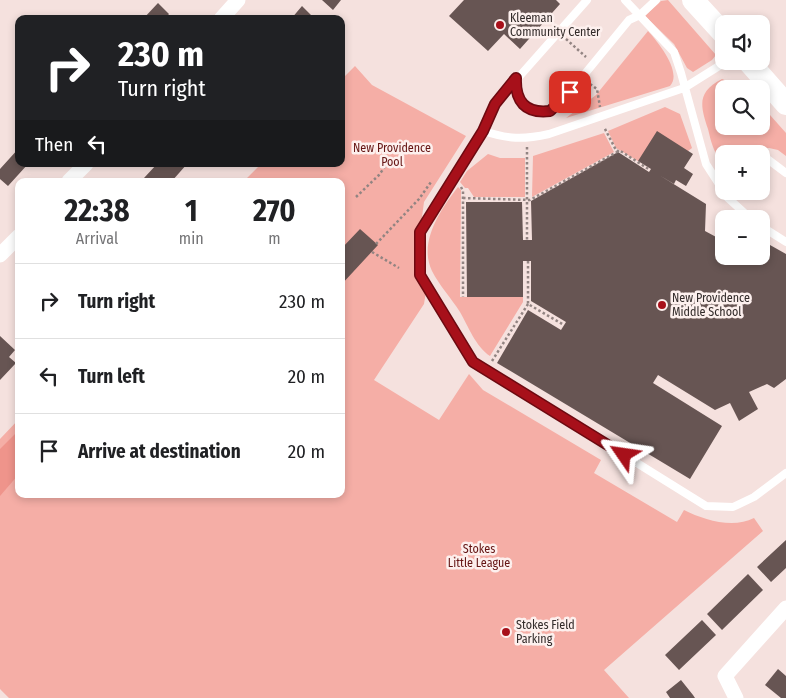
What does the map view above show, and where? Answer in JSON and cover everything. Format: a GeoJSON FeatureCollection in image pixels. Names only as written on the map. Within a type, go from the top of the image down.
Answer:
{"type":"FeatureCollection","features":[{"type":"Feature","properties":{"kind":"street"},"geometry":{"type":"LineString","coordinates":[[225,15],[238,0]]}},
{"type":"Feature","properties":{"kind":"street"},"geometry":{"type":"LineString","coordinates":[[693,0],[715,24]]}},
{"type":"Feature","properties":{"kind":"street"},"geometry":{"type":"LineString","coordinates":[[756,70],[786,104]]}},
{"type":"Feature","properties":{"kind":"street"},"geometry":{"type":"LineString","coordinates":[[72,178],[83,167]]}},
{"type":"Feature","properties":{"kind":"street"},"geometry":{"type":"LineString","coordinates":[[0,255],[15,240]]}},
{"type":"Feature","properties":{"kind":"street"},"geometry":{"type":"LineString","coordinates":[[736,698],[725,676],[786,608]]}},
{"type":"Feature","properties":{"kind":"lane"},"geometry":{"type":"LineString","coordinates":[[587,0],[495,104],[483,131],[420,232],[420,275],[473,362],[706,506],[733,507],[754,497],[786,473]]}},
{"type":"Feature","properties":{"kind":"lane"},"geometry":{"type":"LineString","coordinates":[[625,0],[674,52],[706,164],[715,175]]}},
{"type":"Feature","properties":{"kind":"lane"},"geometry":{"type":"LineString","coordinates":[[516,78],[516,91],[519,101],[535,112],[550,111],[560,103],[629,20],[640,15],[656,0]]}},
{"type":"Feature","properties":{"kind":"lane"},"geometry":{"type":"LineString","coordinates":[[483,131],[508,138],[527,139],[602,117],[684,88],[715,69]]}},
{"type":"Feature","properties":{"kind":"lane"},"geometry":{"type":"LineString","coordinates":[[770,161],[786,173]]}},
{"type":"Feature","properties":{"kind":"lane"},"geometry":{"type":"LineString","coordinates":[[730,200],[741,210]]}},
{"type":"Feature","properties":{"kind":"lane"},"geometry":{"type":"LineString","coordinates":[[770,232],[786,242]]}},
{"type":"Feature","properties":{"kind":"path"},"geometry":{"type":"LineString","coordinates":[[527,139],[527,240]]}},
{"type":"Feature","properties":{"kind":"path"},"geometry":{"type":"LineString","coordinates":[[617,152],[619,150],[650,170]]}},
{"type":"Feature","properties":{"kind":"path"},"geometry":{"type":"LineString","coordinates":[[356,198],[379,175],[391,158]]}},
{"type":"Feature","properties":{"kind":"path"},"geometry":{"type":"LineString","coordinates":[[453,179],[464,191],[463,297]]}},
{"type":"Feature","properties":{"kind":"path"},"geometry":{"type":"LineString","coordinates":[[376,244],[419,199],[430,182]]}},
{"type":"Feature","properties":{"kind":"path"},"geometry":{"type":"LineString","coordinates":[[372,252],[399,268]]}},
{"type":"Feature","properties":{"kind":"path"},"geometry":{"type":"LineString","coordinates":[[496,365],[492,360],[528,304],[528,261]]}},
{"type":"Feature","properties":{"kind":"path"},"geometry":{"type":"LineString","coordinates":[[528,304],[564,325]]}},
{"type":"Feature","properties":{"kind":"green space"},"geometry":{"type":"Polygon","coordinates":[[[668,0],[715,54],[712,60],[693,72],[687,68],[674,44],[645,16],[661,1],[668,0]]]}},
{"type":"Feature","properties":{"kind":"green space"},"geometry":{"type":"Polygon","coordinates":[[[648,31],[662,49],[671,65],[673,80],[670,86],[566,118],[596,95],[648,31]]]}},
{"type":"Feature","properties":{"kind":"green space","name":"Stokes Little League"},"geometry":{"type":"Polygon","coordinates":[[[355,66],[372,85],[466,136],[424,202],[420,232],[421,275],[427,285],[424,304],[374,380],[439,420],[469,374],[483,390],[601,460],[594,473],[677,522],[684,510],[719,522],[737,523],[754,518],[763,531],[604,670],[629,698],[9,698],[0,689],[0,439],[15,423],[15,498],[345,498],[345,178],[247,178],[258,167],[345,167],[345,76],[355,66]]]}},
{"type":"Feature","properties":{"kind":"green space"},"geometry":{"type":"Polygon","coordinates":[[[714,84],[715,135],[770,135],[770,115],[786,133],[786,156],[778,150],[770,148],[770,145],[715,145],[715,151],[702,106],[704,94],[714,84]]]}},
{"type":"Feature","properties":{"kind":"green space"},"geometry":{"type":"Polygon","coordinates":[[[665,107],[680,114],[692,148],[688,151],[638,161],[616,148],[608,131],[665,107]]]}},
{"type":"Feature","properties":{"kind":"green space"},"geometry":{"type":"Polygon","coordinates":[[[604,133],[614,152],[532,197],[533,156],[604,133]]]}},
{"type":"Feature","properties":{"kind":"green space"},"geometry":{"type":"Polygon","coordinates":[[[488,154],[500,158],[525,158],[525,197],[474,197],[468,188],[465,188],[460,182],[467,171],[488,154]]]}},
{"type":"Feature","properties":{"kind":"green space"},"geometry":{"type":"Polygon","coordinates":[[[458,187],[461,190],[460,297],[523,297],[523,302],[490,356],[476,342],[460,312],[432,271],[428,260],[428,249],[433,226],[458,187]]]}},
{"type":"Feature","properties":{"kind":"shaded area"},"geometry":{"type":"Polygon","coordinates":[[[15,434],[15,479],[0,496],[0,449],[15,434]]]}},
{"type":"Feature","properties":{"kind":"building"},"geometry":{"type":"Polygon","coordinates":[[[322,0],[341,0],[333,10],[322,0]]]}},
{"type":"Feature","properties":{"kind":"building","name":"Kleeman Community Center"},"geometry":{"type":"Polygon","coordinates":[[[464,0],[556,0],[560,4],[520,49],[504,34],[488,51],[449,16],[464,0]]]}},
{"type":"Feature","properties":{"kind":"building"},"geometry":{"type":"Polygon","coordinates":[[[158,3],[169,14],[168,15],[147,15],[158,3]]]}},
{"type":"Feature","properties":{"kind":"building"},"geometry":{"type":"Polygon","coordinates":[[[302,6],[311,15],[294,15],[302,6]]]}},
{"type":"Feature","properties":{"kind":"building","name":"New Providence Middle School"},"geometry":{"type":"Polygon","coordinates":[[[657,131],[693,154],[684,168],[693,174],[686,186],[676,180],[674,184],[659,175],[706,204],[705,231],[715,236],[715,265],[770,265],[770,245],[786,254],[786,379],[774,388],[767,384],[749,392],[758,409],[739,421],[730,403],[715,410],[658,375],[653,383],[722,426],[690,479],[497,363],[528,310],[561,330],[566,322],[531,301],[531,261],[523,261],[523,297],[467,297],[466,202],[522,202],[523,240],[532,240],[531,201],[618,152],[649,172],[651,169],[638,161],[657,131]]]}},
{"type":"Feature","properties":{"kind":"building"},"geometry":{"type":"Polygon","coordinates":[[[15,152],[15,167],[25,167],[8,186],[0,179],[0,169],[15,152]]]}},
{"type":"Feature","properties":{"kind":"building"},"geometry":{"type":"Polygon","coordinates":[[[154,167],[184,167],[175,178],[144,178],[154,167]]]}},
{"type":"Feature","properties":{"kind":"building"},"geometry":{"type":"Polygon","coordinates":[[[360,229],[378,245],[345,281],[345,245],[360,229]]]}},
{"type":"Feature","properties":{"kind":"building"},"geometry":{"type":"Polygon","coordinates":[[[0,336],[15,350],[9,357],[15,364],[0,380],[0,336]]]}},
{"type":"Feature","properties":{"kind":"building"},"geometry":{"type":"Polygon","coordinates":[[[786,540],[786,568],[771,582],[757,567],[786,540]]]}},
{"type":"Feature","properties":{"kind":"building"},"geometry":{"type":"Polygon","coordinates":[[[748,574],[763,590],[722,630],[707,614],[748,574]]]}},
{"type":"Feature","properties":{"kind":"building"},"geometry":{"type":"Polygon","coordinates":[[[702,620],[716,635],[679,670],[665,655],[702,620]]]}},
{"type":"Feature","properties":{"kind":"building"},"geometry":{"type":"Polygon","coordinates":[[[778,669],[786,676],[786,698],[781,698],[765,685],[778,669]]]}},
{"type":"Feature","properties":{"kind":"building"},"geometry":{"type":"Polygon","coordinates":[[[681,680],[695,698],[670,698],[666,692],[681,680]]]}},
{"type":"Feature","properties":{"kind":"place","name":"Kleeman Community Center"},"geometry":{"type":"Point","coordinates":[500,25]}},
{"type":"Feature","properties":{"kind":"place","name":"New Providence Middle School"},"geometry":{"type":"Point","coordinates":[662,305]}},
{"type":"Feature","properties":{"kind":"place","name":"Stokes Field Parking"},"geometry":{"type":"Point","coordinates":[506,632]}},
{"type":"Feature","properties":{"kind":"route"},"geometry":{"type":"LineString","coordinates":[[570,92],[554,109],[535,112],[519,101],[516,91],[516,78],[495,104],[483,131],[420,232],[420,275],[473,362],[624,455]]}},
{"type":"Feature","properties":{"kind":"park label","name":"New Providence Pool"},"geometry":{"type":"Point","coordinates":[392,155]}}]}
